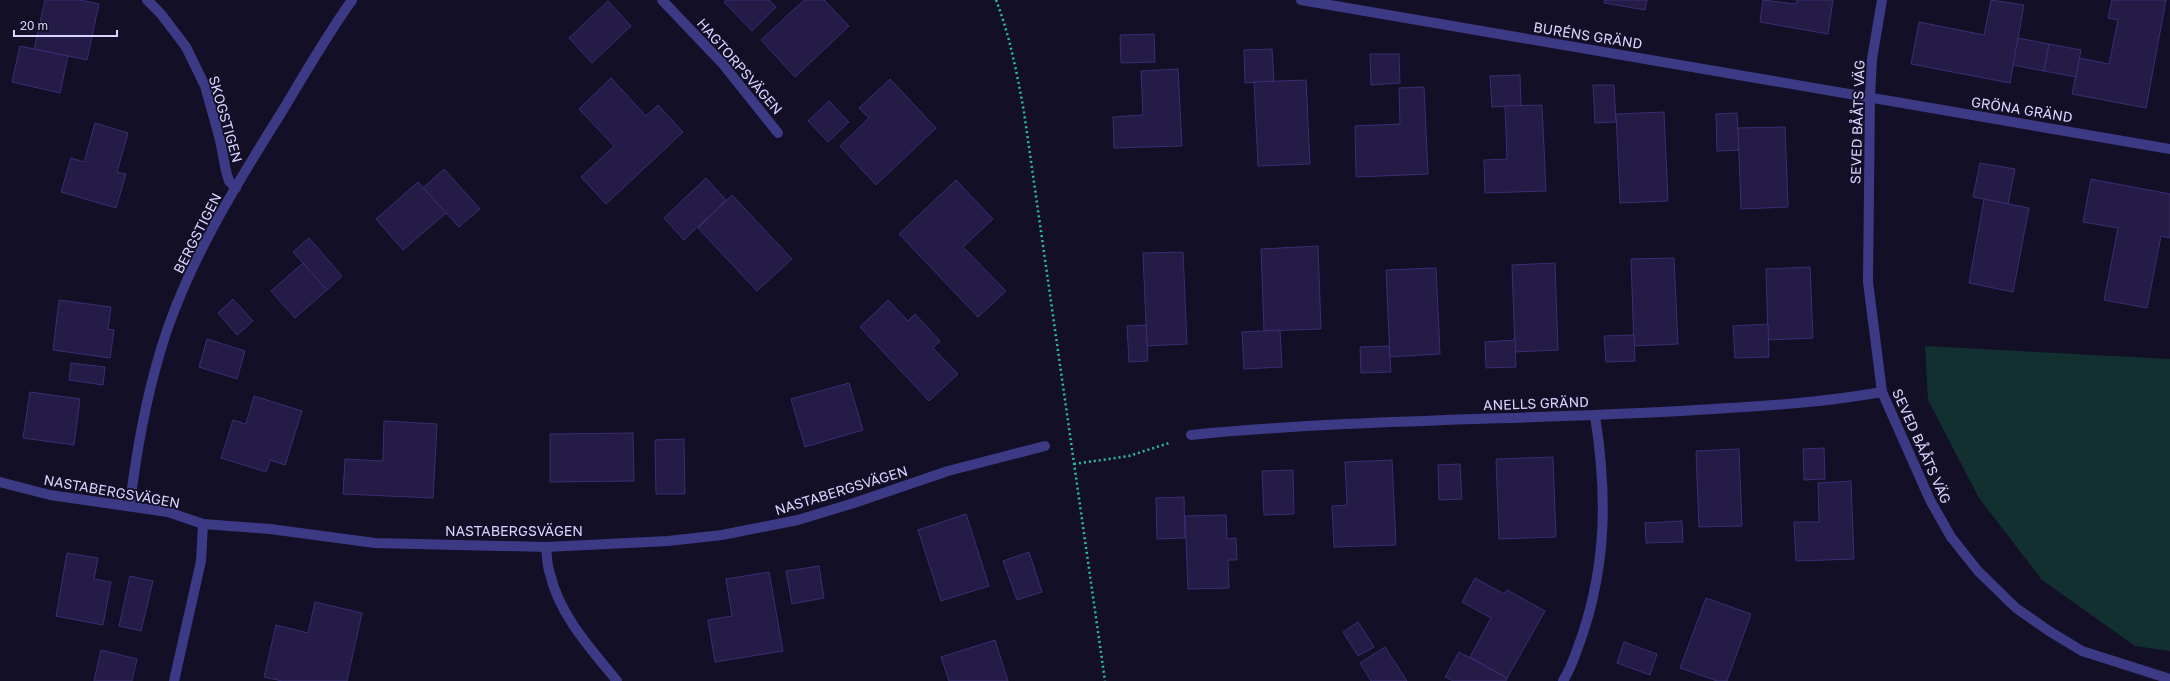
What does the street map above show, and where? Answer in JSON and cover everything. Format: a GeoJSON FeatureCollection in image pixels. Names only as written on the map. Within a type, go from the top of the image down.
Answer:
{"type":"FeatureCollection","features":[{"type":"Feature","properties":{"kind":"street","name":"SKOGSTIGEN"},"geometry":{"type":"LineString","coordinates":[[147,0],[161,14],[186,47],[205,86],[220,140],[229,182],[236,188]]}},
{"type":"Feature","properties":{"kind":"street","name":"BERGSTIGEN"},"geometry":{"type":"LineString","coordinates":[[130,505],[135,463],[161,348],[184,287],[212,231],[258,149],[352,0]]}},
{"type":"Feature","properties":{"kind":"street","name":"HAGTORPSVÄGEN"},"geometry":{"type":"LineString","coordinates":[[662,0],[722,63],[778,133]]}},
{"type":"Feature","properties":{"kind":"street","name":"BURÉNS GRÄND"},"geometry":{"type":"LineString","coordinates":[[1301,0],[1870,97]]}},
{"type":"Feature","properties":{"kind":"street","name":"SEVED BÅÅTS VÄG"},"geometry":{"type":"LineString","coordinates":[[1882,0],[1872,59],[1870,97],[1868,282],[1882,392],[1930,500],[1951,537],[1978,571],[2016,608],[2049,632],[2082,651],[2170,679]]}},
{"type":"Feature","properties":{"kind":"street","name":"GRÖNA GRÄND"},"geometry":{"type":"LineString","coordinates":[[1870,97],[2170,149]]}},
{"type":"Feature","properties":{"kind":"street","name":"ANELLS GRÄND"},"geometry":{"type":"LineString","coordinates":[[1191,435],[1348,423],[1595,416],[1798,404],[1832,401],[1882,392]]}},
{"type":"Feature","properties":{"kind":"street"},"geometry":{"type":"LineString","coordinates":[[1563,681],[1570,670],[1593,604],[1600,567],[1604,494],[1601,452],[1595,416]]}},
{"type":"Feature","properties":{"kind":"street","name":"NASTABERGSVÄGEN"},"geometry":{"type":"LineString","coordinates":[[0,482],[50,495],[130,505],[168,512],[203,524],[270,530],[375,543],[546,547],[668,541],[715,536],[791,522],[854,503],[948,471],[1045,446]]}},
{"type":"Feature","properties":{"kind":"street"},"geometry":{"type":"LineString","coordinates":[[174,681],[201,561],[203,524]]}},
{"type":"Feature","properties":{"kind":"street"},"geometry":{"type":"LineString","coordinates":[[546,547],[550,574],[564,609],[580,636],[617,681]]}},
{"type":"Feature","properties":{"kind":"path"},"geometry":{"type":"LineString","coordinates":[[996,0],[1014,60],[1024,112],[1105,681]]}},
{"type":"Feature","properties":{"kind":"path"},"geometry":{"type":"LineString","coordinates":[[1074,464],[1129,456],[1191,435]]}},
{"type":"Feature","properties":{"kind":"green space"},"geometry":{"type":"Polygon","coordinates":[[[1925,346],[2170,359],[2170,651],[2135,646],[2042,580],[1979,498],[1928,400],[1925,346]]]}},
{"type":"Feature","properties":{"kind":"building"},"geometry":{"type":"Polygon","coordinates":[[[45,0],[80,0],[99,4],[87,60],[34,49],[45,0]]]}},
{"type":"Feature","properties":{"kind":"building"},"geometry":{"type":"Polygon","coordinates":[[[726,0],[769,0],[776,7],[752,31],[724,2],[726,0]]]}},
{"type":"Feature","properties":{"kind":"building"},"geometry":{"type":"Polygon","coordinates":[[[804,0],[824,0],[849,26],[795,77],[761,40],[804,0]]]}},
{"type":"Feature","properties":{"kind":"building"},"geometry":{"type":"Polygon","coordinates":[[[1605,0],[1647,0],[1645,10],[1604,3],[1605,0]]]}},
{"type":"Feature","properties":{"kind":"building"},"geometry":{"type":"Polygon","coordinates":[[[1763,0],[1796,4],[1797,0],[1833,0],[1828,34],[1760,22],[1763,0]]]}},
{"type":"Feature","properties":{"kind":"building"},"geometry":{"type":"Polygon","coordinates":[[[1991,0],[2024,5],[2010,83],[1911,64],[1919,22],[1984,35],[1991,0]]]}},
{"type":"Feature","properties":{"kind":"building"},"geometry":{"type":"Polygon","coordinates":[[[2112,0],[2166,0],[2146,108],[2072,94],[2079,58],[2109,64],[2118,20],[2108,18],[2112,0]]]}},
{"type":"Feature","properties":{"kind":"building"},"geometry":{"type":"Polygon","coordinates":[[[608,1],[631,26],[592,63],[569,38],[608,1]]]}},
{"type":"Feature","properties":{"kind":"building"},"geometry":{"type":"Polygon","coordinates":[[[1154,34],[1155,62],[1121,63],[1120,35],[1154,34]]]}},
{"type":"Feature","properties":{"kind":"building"},"geometry":{"type":"Polygon","coordinates":[[[2018,38],[2049,44],[2044,71],[2013,65],[2018,38]]]}},
{"type":"Feature","properties":{"kind":"building"},"geometry":{"type":"Polygon","coordinates":[[[2049,44],[2081,50],[2076,77],[2044,71],[2049,44]]]}},
{"type":"Feature","properties":{"kind":"building"},"geometry":{"type":"Polygon","coordinates":[[[20,46],[68,56],[60,93],[12,82],[20,46]]]}},
{"type":"Feature","properties":{"kind":"building"},"geometry":{"type":"Polygon","coordinates":[[[1272,49],[1274,81],[1245,83],[1244,50],[1272,49]]]}},
{"type":"Feature","properties":{"kind":"building"},"geometry":{"type":"Polygon","coordinates":[[[1370,54],[1399,54],[1400,83],[1371,85],[1370,54]]]}},
{"type":"Feature","properties":{"kind":"building"},"geometry":{"type":"Polygon","coordinates":[[[1178,69],[1182,146],[1114,148],[1113,117],[1143,115],[1141,71],[1178,69]]]}},
{"type":"Feature","properties":{"kind":"building"},"geometry":{"type":"Polygon","coordinates":[[[1520,75],[1521,106],[1492,107],[1490,76],[1520,75]]]}},
{"type":"Feature","properties":{"kind":"building"},"geometry":{"type":"Polygon","coordinates":[[[611,78],[646,116],[658,105],[683,132],[606,204],[581,177],[614,146],[579,109],[611,78]]]}},
{"type":"Feature","properties":{"kind":"building"},"geometry":{"type":"Polygon","coordinates":[[[890,79],[936,128],[876,185],[840,146],[869,118],[859,108],[890,79]]]}},
{"type":"Feature","properties":{"kind":"building"},"geometry":{"type":"Polygon","coordinates":[[[1306,80],[1310,164],[1258,166],[1254,82],[1306,80]]]}},
{"type":"Feature","properties":{"kind":"building"},"geometry":{"type":"Polygon","coordinates":[[[1593,85],[1614,85],[1616,122],[1595,123],[1593,85]]]}},
{"type":"Feature","properties":{"kind":"building"},"geometry":{"type":"Polygon","coordinates":[[[1424,87],[1428,174],[1356,177],[1355,126],[1400,124],[1399,88],[1424,87]]]}},
{"type":"Feature","properties":{"kind":"building"},"geometry":{"type":"Polygon","coordinates":[[[829,101],[849,122],[828,142],[808,121],[829,101]]]}},
{"type":"Feature","properties":{"kind":"building"},"geometry":{"type":"Polygon","coordinates":[[[1542,105],[1546,191],[1485,193],[1484,160],[1507,159],[1505,106],[1542,105]]]}},
{"type":"Feature","properties":{"kind":"building"},"geometry":{"type":"Polygon","coordinates":[[[1664,112],[1668,201],[1620,203],[1616,114],[1664,112]]]}},
{"type":"Feature","properties":{"kind":"building"},"geometry":{"type":"Polygon","coordinates":[[[1737,113],[1739,150],[1717,151],[1716,114],[1737,113]]]}},
{"type":"Feature","properties":{"kind":"building"},"geometry":{"type":"Polygon","coordinates":[[[95,123],[128,133],[117,172],[126,174],[116,208],[61,192],[71,158],[84,162],[95,123]]]}},
{"type":"Feature","properties":{"kind":"building"},"geometry":{"type":"Polygon","coordinates":[[[1785,127],[1788,207],[1741,209],[1738,128],[1785,127]]]}},
{"type":"Feature","properties":{"kind":"building"},"geometry":{"type":"Polygon","coordinates":[[[1980,163],[2015,169],[2008,204],[1973,197],[1980,163]]]}},
{"type":"Feature","properties":{"kind":"building"},"geometry":{"type":"Polygon","coordinates":[[[444,169],[480,209],[459,227],[423,188],[444,169]]]}},
{"type":"Feature","properties":{"kind":"building"},"geometry":{"type":"Polygon","coordinates":[[[706,178],[726,200],[684,240],[664,218],[706,178]]]}},
{"type":"Feature","properties":{"kind":"building"},"geometry":{"type":"Polygon","coordinates":[[[2091,179],[2170,194],[2170,238],[2161,236],[2147,308],[2104,300],[2118,228],[2083,222],[2091,179]]]}},
{"type":"Feature","properties":{"kind":"building"},"geometry":{"type":"Polygon","coordinates":[[[956,180],[993,219],[963,247],[1006,291],[978,317],[899,234],[956,180]]]}},
{"type":"Feature","properties":{"kind":"building"},"geometry":{"type":"Polygon","coordinates":[[[418,182],[446,213],[403,250],[376,219],[418,182]]]}},
{"type":"Feature","properties":{"kind":"building"},"geometry":{"type":"Polygon","coordinates":[[[732,195],[792,259],[757,291],[698,228],[732,195]]]}},
{"type":"Feature","properties":{"kind":"building"},"geometry":{"type":"Polygon","coordinates":[[[1984,199],[2029,208],[2013,292],[1969,283],[1984,199]]]}},
{"type":"Feature","properties":{"kind":"building"},"geometry":{"type":"Polygon","coordinates":[[[309,238],[342,276],[327,290],[293,252],[309,238]]]}},
{"type":"Feature","properties":{"kind":"building"},"geometry":{"type":"Polygon","coordinates":[[[1318,246],[1321,329],[1264,331],[1261,249],[1318,246]]]}},
{"type":"Feature","properties":{"kind":"building"},"geometry":{"type":"Polygon","coordinates":[[[1183,252],[1187,344],[1147,346],[1143,253],[1183,252]]]}},
{"type":"Feature","properties":{"kind":"building"},"geometry":{"type":"Polygon","coordinates":[[[1674,258],[1678,344],[1634,346],[1631,259],[1674,258]]]}},
{"type":"Feature","properties":{"kind":"building"},"geometry":{"type":"Polygon","coordinates":[[[303,263],[327,290],[295,318],[271,291],[303,263]]]}},
{"type":"Feature","properties":{"kind":"building"},"geometry":{"type":"Polygon","coordinates":[[[1555,263],[1558,350],[1515,352],[1512,265],[1555,263]]]}},
{"type":"Feature","properties":{"kind":"building"},"geometry":{"type":"Polygon","coordinates":[[[1810,267],[1813,338],[1768,340],[1766,269],[1810,267]]]}},
{"type":"Feature","properties":{"kind":"building"},"geometry":{"type":"Polygon","coordinates":[[[1436,268],[1440,354],[1390,357],[1386,270],[1436,268]]]}},
{"type":"Feature","properties":{"kind":"building"},"geometry":{"type":"Polygon","coordinates":[[[233,299],[253,321],[237,335],[218,313],[233,299]]]}},
{"type":"Feature","properties":{"kind":"building"},"geometry":{"type":"Polygon","coordinates":[[[59,300],[111,307],[108,329],[114,330],[110,358],[53,350],[59,300]]]}},
{"type":"Feature","properties":{"kind":"building"},"geometry":{"type":"Polygon","coordinates":[[[888,300],[908,321],[915,314],[940,341],[933,348],[958,374],[929,401],[860,327],[888,300]]]}},
{"type":"Feature","properties":{"kind":"building"},"geometry":{"type":"Polygon","coordinates":[[[1768,324],[1769,357],[1735,358],[1733,326],[1768,324]]]}},
{"type":"Feature","properties":{"kind":"building"},"geometry":{"type":"Polygon","coordinates":[[[1146,325],[1148,361],[1129,362],[1127,326],[1146,325]]]}},
{"type":"Feature","properties":{"kind":"building"},"geometry":{"type":"Polygon","coordinates":[[[1280,330],[1282,367],[1244,369],[1242,332],[1280,330]]]}},
{"type":"Feature","properties":{"kind":"building"},"geometry":{"type":"Polygon","coordinates":[[[1634,335],[1635,361],[1606,362],[1604,336],[1634,335]]]}},
{"type":"Feature","properties":{"kind":"building"},"geometry":{"type":"Polygon","coordinates":[[[207,339],[245,351],[237,379],[199,367],[207,339]]]}},
{"type":"Feature","properties":{"kind":"building"},"geometry":{"type":"Polygon","coordinates":[[[1515,340],[1516,367],[1486,368],[1485,342],[1515,340]]]}},
{"type":"Feature","properties":{"kind":"building"},"geometry":{"type":"Polygon","coordinates":[[[1389,346],[1391,372],[1361,373],[1360,347],[1389,346]]]}},
{"type":"Feature","properties":{"kind":"building"},"geometry":{"type":"Polygon","coordinates":[[[71,363],[105,367],[103,385],[69,380],[71,363]]]}},
{"type":"Feature","properties":{"kind":"building"},"geometry":{"type":"Polygon","coordinates":[[[849,383],[863,430],[805,447],[791,399],[849,383]]]}},
{"type":"Feature","properties":{"kind":"building"},"geometry":{"type":"Polygon","coordinates":[[[30,392],[80,399],[74,445],[23,438],[30,392]]]}},
{"type":"Feature","properties":{"kind":"building"},"geometry":{"type":"Polygon","coordinates":[[[254,396],[302,411],[285,465],[270,460],[266,472],[221,458],[233,420],[246,424],[254,396]]]}},
{"type":"Feature","properties":{"kind":"building"},"geometry":{"type":"Polygon","coordinates":[[[384,421],[437,424],[433,498],[343,494],[345,459],[383,461],[384,421]]]}},
{"type":"Feature","properties":{"kind":"building"},"geometry":{"type":"Polygon","coordinates":[[[633,433],[634,481],[550,482],[550,434],[633,433]]]}},
{"type":"Feature","properties":{"kind":"building"},"geometry":{"type":"Polygon","coordinates":[[[684,439],[685,494],[656,494],[655,440],[684,439]]]}},
{"type":"Feature","properties":{"kind":"building"},"geometry":{"type":"Polygon","coordinates":[[[1824,448],[1825,479],[1804,480],[1803,449],[1824,448]]]}},
{"type":"Feature","properties":{"kind":"building"},"geometry":{"type":"Polygon","coordinates":[[[1739,449],[1742,526],[1699,527],[1696,451],[1739,449]]]}},
{"type":"Feature","properties":{"kind":"building"},"geometry":{"type":"Polygon","coordinates":[[[1553,457],[1556,537],[1499,539],[1496,459],[1553,457]]]}},
{"type":"Feature","properties":{"kind":"building"},"geometry":{"type":"Polygon","coordinates":[[[1392,460],[1396,545],[1334,547],[1332,506],[1347,505],[1345,462],[1392,460]]]}},
{"type":"Feature","properties":{"kind":"building"},"geometry":{"type":"Polygon","coordinates":[[[1460,464],[1462,499],[1439,500],[1438,465],[1460,464]]]}},
{"type":"Feature","properties":{"kind":"building"},"geometry":{"type":"Polygon","coordinates":[[[1293,470],[1294,514],[1264,515],[1262,471],[1293,470]]]}},
{"type":"Feature","properties":{"kind":"building"},"geometry":{"type":"Polygon","coordinates":[[[1851,481],[1854,559],[1796,561],[1794,522],[1819,522],[1818,483],[1851,481]]]}},
{"type":"Feature","properties":{"kind":"building"},"geometry":{"type":"Polygon","coordinates":[[[1184,497],[1185,538],[1157,539],[1156,498],[1184,497]]]}},
{"type":"Feature","properties":{"kind":"building"},"geometry":{"type":"Polygon","coordinates":[[[966,514],[989,586],[941,601],[918,530],[966,514]]]}},
{"type":"Feature","properties":{"kind":"building"},"geometry":{"type":"Polygon","coordinates":[[[1226,515],[1227,539],[1236,538],[1237,560],[1228,560],[1229,588],[1188,589],[1185,516],[1226,515]]]}},
{"type":"Feature","properties":{"kind":"building"},"geometry":{"type":"Polygon","coordinates":[[[1682,521],[1683,542],[1646,543],[1645,523],[1682,521]]]}},
{"type":"Feature","properties":{"kind":"building"},"geometry":{"type":"Polygon","coordinates":[[[1029,552],[1042,592],[1017,600],[1003,561],[1029,552]]]}},
{"type":"Feature","properties":{"kind":"building"},"geometry":{"type":"Polygon","coordinates":[[[67,553],[98,558],[94,579],[111,582],[103,625],[56,616],[67,553]]]}},
{"type":"Feature","properties":{"kind":"building"},"geometry":{"type":"Polygon","coordinates":[[[819,566],[824,598],[792,604],[786,571],[819,566]]]}},
{"type":"Feature","properties":{"kind":"building"},"geometry":{"type":"Polygon","coordinates":[[[769,572],[783,651],[715,662],[708,620],[732,616],[726,579],[769,572]]]}},
{"type":"Feature","properties":{"kind":"building"},"geometry":{"type":"Polygon","coordinates":[[[130,576],[153,581],[141,631],[119,626],[130,576]]]}},
{"type":"Feature","properties":{"kind":"building"},"geometry":{"type":"Polygon","coordinates":[[[1475,578],[1504,594],[1507,590],[1545,611],[1507,678],[1470,657],[1491,618],[1462,602],[1475,578]]]}},
{"type":"Feature","properties":{"kind":"building"},"geometry":{"type":"Polygon","coordinates":[[[1706,598],[1751,614],[1727,681],[1717,681],[1680,668],[1706,598]]]}},
{"type":"Feature","properties":{"kind":"building"},"geometry":{"type":"Polygon","coordinates":[[[315,602],[362,613],[347,681],[282,681],[264,677],[276,625],[308,633],[315,602]]]}},
{"type":"Feature","properties":{"kind":"building"},"geometry":{"type":"Polygon","coordinates":[[[1358,622],[1374,647],[1358,656],[1343,632],[1358,622]]]}},
{"type":"Feature","properties":{"kind":"building"},"geometry":{"type":"Polygon","coordinates":[[[995,640],[1008,681],[949,681],[941,657],[995,640]]]}},
{"type":"Feature","properties":{"kind":"building"},"geometry":{"type":"Polygon","coordinates":[[[1624,642],[1657,654],[1650,675],[1617,663],[1624,642]]]}},
{"type":"Feature","properties":{"kind":"building"},"geometry":{"type":"Polygon","coordinates":[[[1385,647],[1407,681],[1371,681],[1360,663],[1385,647]]]}},
{"type":"Feature","properties":{"kind":"building"},"geometry":{"type":"Polygon","coordinates":[[[101,650],[137,659],[132,681],[94,681],[101,650]]]}},
{"type":"Feature","properties":{"kind":"building"},"geometry":{"type":"Polygon","coordinates":[[[1459,652],[1507,678],[1506,681],[1453,681],[1445,677],[1459,652]]]}}]}
